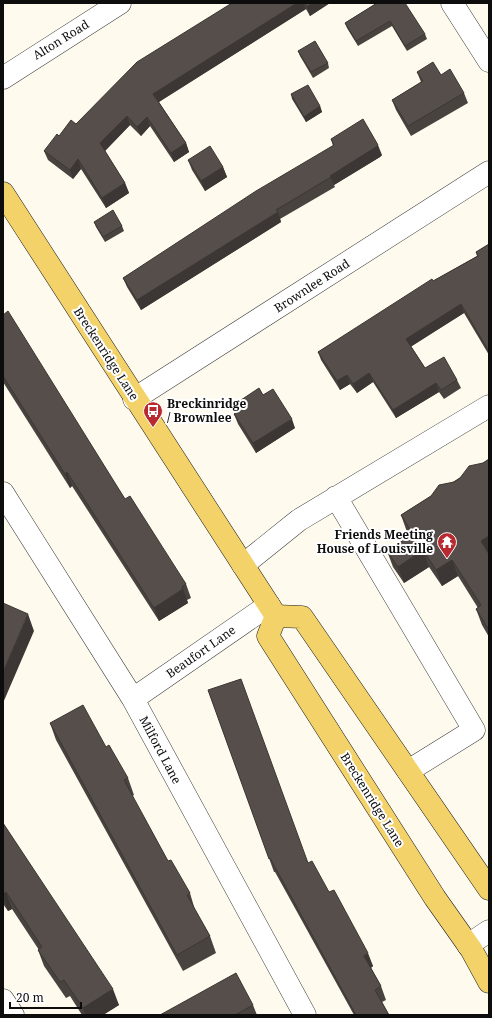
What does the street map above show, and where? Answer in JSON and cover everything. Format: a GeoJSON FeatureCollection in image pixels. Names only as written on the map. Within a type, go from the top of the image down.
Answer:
{"type":"FeatureCollection","features":[{"type":"Feature","properties":{"kind":"main road","name":"Breckenridge Lane"},"geometry":{"type":"LineString","coordinates":[[3,193],[134,399],[272,610],[268,636],[435,898],[468,945],[489,982]]}},
{"type":"Feature","properties":{"kind":"main road"},"geometry":{"type":"LineString","coordinates":[[272,610],[302,617],[489,889]]}},
{"type":"Feature","properties":{"kind":"street","name":"Alton Road"},"geometry":{"type":"LineString","coordinates":[[3,78],[120,3]]}},
{"type":"Feature","properties":{"kind":"street"},"geometry":{"type":"LineString","coordinates":[[452,3],[489,61]]}},
{"type":"Feature","properties":{"kind":"street","name":"Brownlee Road"},"geometry":{"type":"LineString","coordinates":[[134,399],[489,172]]}},
{"type":"Feature","properties":{"kind":"street"},"geometry":{"type":"LineString","coordinates":[[242,565],[299,520],[489,406]]}},
{"type":"Feature","properties":{"kind":"street"},"geometry":{"type":"LineString","coordinates":[[336,498],[484,729],[408,771]]}},
{"type":"Feature","properties":{"kind":"street","name":"Milford Lane"},"geometry":{"type":"LineString","coordinates":[[7,506],[133,699],[305,1015]]}},
{"type":"Feature","properties":{"kind":"street","name":"Beaufort Lane"},"geometry":{"type":"LineString","coordinates":[[133,699],[272,610]]}},
{"type":"Feature","properties":{"kind":"street"},"geometry":{"type":"LineString","coordinates":[[468,945],[489,931]]}},
{"type":"Feature","properties":{"kind":"street"},"geometry":{"type":"LineString","coordinates":[[3,1000],[13,1015]]}},
{"type":"Feature","properties":{"kind":"building"},"geometry":{"type":"Polygon","coordinates":[[[232,3],[297,3],[153,94],[186,143],[171,153],[147,117],[137,127],[127,116],[100,143],[125,183],[102,198],[78,159],[70,170],[44,151],[57,134],[59,136],[71,120],[76,124],[137,62],[232,3]]]}},
{"type":"Feature","properties":{"kind":"building"},"geometry":{"type":"Polygon","coordinates":[[[304,3],[312,3],[307,7],[304,3]]]}},
{"type":"Feature","properties":{"kind":"building"},"geometry":{"type":"Polygon","coordinates":[[[377,3],[405,3],[425,34],[405,46],[390,21],[356,41],[345,23],[377,3]]]}},
{"type":"Feature","properties":{"kind":"building"},"geometry":{"type":"Polygon","coordinates":[[[315,41],[328,63],[311,72],[298,51],[315,41]]]}},
{"type":"Feature","properties":{"kind":"building"},"geometry":{"type":"Polygon","coordinates":[[[433,62],[441,75],[450,69],[464,93],[408,126],[392,100],[423,81],[417,72],[433,62]]]}},
{"type":"Feature","properties":{"kind":"building"},"geometry":{"type":"Polygon","coordinates":[[[308,85],[320,106],[304,117],[291,94],[308,85]]]}},
{"type":"Feature","properties":{"kind":"building"},"geometry":{"type":"Polygon","coordinates":[[[363,119],[378,145],[376,147],[330,176],[331,177],[276,210],[278,212],[137,300],[123,278],[256,191],[334,145],[331,139],[363,119]]]}},
{"type":"Feature","properties":{"kind":"building"},"geometry":{"type":"Polygon","coordinates":[[[210,146],[223,167],[201,181],[188,160],[210,146]]]}},
{"type":"Feature","properties":{"kind":"building"},"geometry":{"type":"Polygon","coordinates":[[[113,210],[122,226],[103,237],[94,222],[113,210]]]}},
{"type":"Feature","properties":{"kind":"building"},"geometry":{"type":"Polygon","coordinates":[[[489,244],[489,349],[488,350],[461,304],[406,339],[425,368],[444,357],[457,380],[441,390],[436,383],[393,410],[369,373],[353,384],[347,375],[337,381],[318,352],[432,279],[433,281],[478,256],[476,252],[489,244]]]}},
{"type":"Feature","properties":{"kind":"building"},"geometry":{"type":"Polygon","coordinates":[[[8,311],[125,499],[130,496],[186,584],[182,587],[183,589],[154,608],[67,472],[65,474],[3,376],[3,315],[8,311]]]}},
{"type":"Feature","properties":{"kind":"building"},"geometry":{"type":"Polygon","coordinates":[[[259,388],[263,395],[273,389],[292,419],[253,443],[234,414],[246,407],[241,400],[259,388]]]}},
{"type":"Feature","properties":{"kind":"building","name":"Friends Meeting House of Louisville"},"geometry":{"type":"Polygon","coordinates":[[[489,459],[489,536],[481,541],[489,554],[489,630],[476,609],[481,605],[452,560],[436,570],[423,550],[398,567],[387,551],[413,534],[401,515],[431,496],[439,485],[454,482],[460,478],[469,466],[483,463],[489,459]]]}},
{"type":"Feature","properties":{"kind":"building"},"geometry":{"type":"Polygon","coordinates":[[[3,603],[28,614],[3,672],[3,603]]]}},
{"type":"Feature","properties":{"kind":"building"},"geometry":{"type":"Polygon","coordinates":[[[241,679],[308,863],[312,861],[329,892],[334,890],[368,953],[364,956],[381,986],[375,990],[389,1015],[356,1015],[270,858],[269,859],[208,690],[241,679]]]}},
{"type":"Feature","properties":{"kind":"building"},"geometry":{"type":"Polygon","coordinates":[[[83,705],[106,747],[109,745],[128,778],[124,780],[168,861],[171,860],[190,893],[187,895],[210,936],[177,955],[50,723],[83,705]]]}},
{"type":"Feature","properties":{"kind":"building"},"geometry":{"type":"Polygon","coordinates":[[[3,823],[113,989],[83,1008],[64,980],[60,982],[38,950],[42,947],[6,892],[3,894],[3,823]]]}},
{"type":"Feature","properties":{"kind":"building"},"geometry":{"type":"Polygon","coordinates":[[[236,973],[253,1005],[235,1015],[160,1015],[236,973]]]}},
{"type":"Feature","properties":{"kind":"place","name":"Breckinridge / Brownlee"},"geometry":{"type":"Point","coordinates":[153,428]}},
{"type":"Feature","properties":{"kind":"place","name":"Friends Meeting House of Louisville"},"geometry":{"type":"Point","coordinates":[447,559]}}]}
